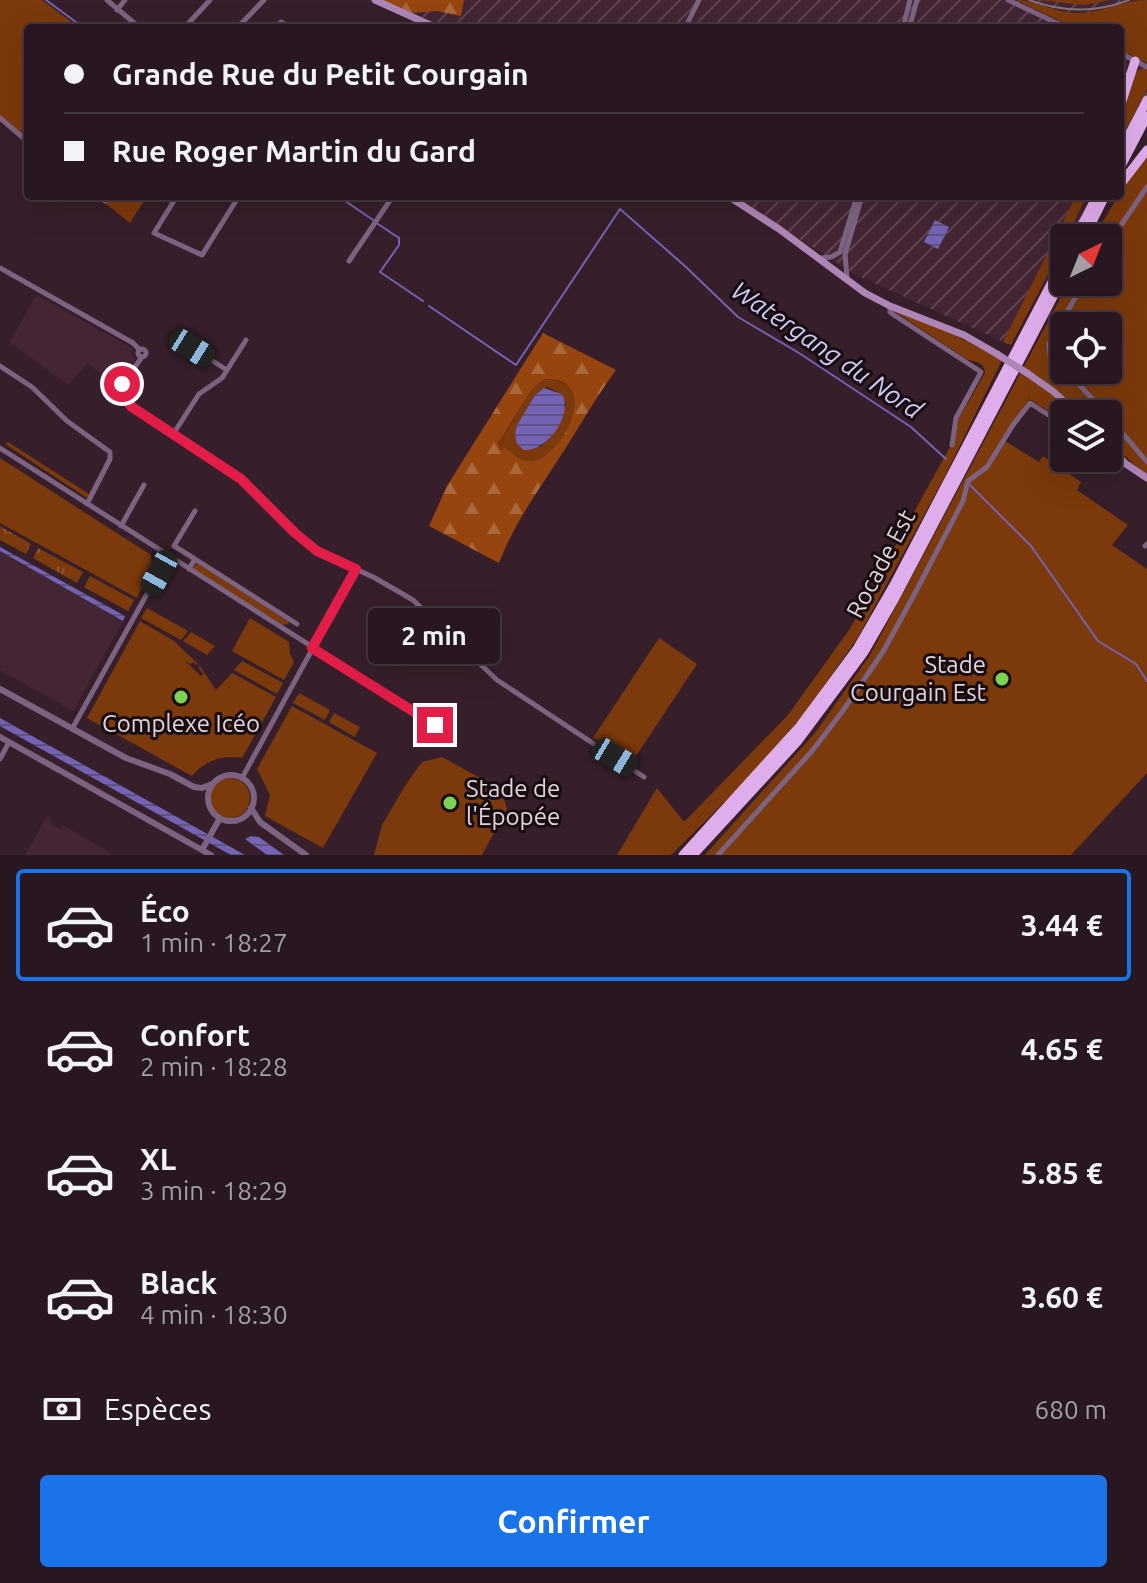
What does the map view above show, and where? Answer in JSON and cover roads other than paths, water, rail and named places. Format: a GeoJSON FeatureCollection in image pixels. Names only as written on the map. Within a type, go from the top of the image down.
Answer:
{"type":"FeatureCollection","features":[{"type":"Feature","properties":{"kind":"highway"},"geometry":{"type":"LineString","coordinates":[[1124,95],[1135,61]]}},
{"type":"Feature","properties":{"kind":"highway"},"geometry":{"type":"LineString","coordinates":[[1124,144],[1147,100]]}},
{"type":"Feature","properties":{"kind":"highway"},"geometry":{"type":"LineString","coordinates":[[1124,160],[1147,116]]}},
{"type":"Feature","properties":{"kind":"highway"},"geometry":{"type":"LineString","coordinates":[[1124,180],[1147,150]]}},
{"type":"Feature","properties":{"kind":"highway"},"geometry":{"type":"LineString","coordinates":[[1080,224],[1089,200]]}},
{"type":"Feature","properties":{"kind":"highway"},"geometry":{"type":"LineString","coordinates":[[1082,224],[1095,200]]}},
{"type":"Feature","properties":{"kind":"highway"},"geometry":{"type":"LineString","coordinates":[[1091,224],[1103,200]]}},
{"type":"Feature","properties":{"kind":"highway"},"geometry":{"type":"LineString","coordinates":[[1093,220],[1109,200]]}},
{"type":"Feature","properties":{"kind":"highway","name":"Rocade Est"},"geometry":{"type":"LineString","coordinates":[[683,855],[809,716],[864,637],[1050,285]]}},
{"type":"Feature","properties":{"kind":"highway","name":"Rocade Est"},"geometry":{"type":"LineString","coordinates":[[697,853],[797,742],[864,652],[1054,296]]}},
{"type":"Feature","properties":{"kind":"highway"},"geometry":{"type":"LineString","coordinates":[[677,855],[731,804]]}},
{"type":"Feature","properties":{"kind":"main road"},"geometry":{"type":"LineString","coordinates":[[375,0],[428,24]]}},
{"type":"Feature","properties":{"kind":"main road"},"geometry":{"type":"LineString","coordinates":[[734,200],[769,222],[852,285],[890,306],[961,333],[1027,373],[1063,400]]}},
{"type":"Feature","properties":{"kind":"main road"},"geometry":{"type":"LineString","coordinates":[[1122,459],[1147,478]]}},
{"type":"Feature","properties":{"kind":"street"},"geometry":{"type":"LineString","coordinates":[[107,0],[135,24]]}},
{"type":"Feature","properties":{"kind":"street"},"geometry":{"type":"LineString","coordinates":[[117,10],[125,0]]}},
{"type":"Feature","properties":{"kind":"street"},"geometry":{"type":"LineString","coordinates":[[188,24],[210,0]]}},
{"type":"Feature","properties":{"kind":"street"},"geometry":{"type":"LineString","coordinates":[[241,24],[264,0]]}},
{"type":"Feature","properties":{"kind":"street"},"geometry":{"type":"LineString","coordinates":[[687,24],[699,0]]}},
{"type":"Feature","properties":{"kind":"street"},"geometry":{"type":"LineString","coordinates":[[904,24],[910,0]]}},
{"type":"Feature","properties":{"kind":"street"},"geometry":{"type":"LineString","coordinates":[[910,24],[917,0]]}},
{"type":"Feature","properties":{"kind":"street"},"geometry":{"type":"LineString","coordinates":[[1008,0],[1059,24]]}},
{"type":"Feature","properties":{"kind":"street"},"geometry":{"type":"LineString","coordinates":[[1124,55],[1147,67]]}},
{"type":"Feature","properties":{"kind":"street"},"geometry":{"type":"LineString","coordinates":[[0,118],[24,139]]}},
{"type":"Feature","properties":{"kind":"street"},"geometry":{"type":"LineString","coordinates":[[1122,224],[1147,187]]}},
{"type":"Feature","properties":{"kind":"street"},"geometry":{"type":"LineString","coordinates":[[175,200],[154,233],[202,255],[236,200]]}},
{"type":"Feature","properties":{"kind":"street"},"geometry":{"type":"LineString","coordinates":[[349,261],[390,200]]}},
{"type":"Feature","properties":{"kind":"street"},"geometry":{"type":"LineString","coordinates":[[839,276],[836,267],[858,200]]}},
{"type":"Feature","properties":{"kind":"street"},"geometry":{"type":"LineString","coordinates":[[814,256],[828,258],[842,253]]}},
{"type":"Feature","properties":{"kind":"street"},"geometry":{"type":"LineString","coordinates":[[842,253],[845,272],[852,285]]}},
{"type":"Feature","properties":{"kind":"street"},"geometry":{"type":"LineString","coordinates":[[826,266],[836,267]]}},
{"type":"Feature","properties":{"kind":"street"},"geometry":{"type":"LineString","coordinates":[[0,268],[133,343],[140,350],[138,353],[142,357],[122,384],[121,395],[132,407],[244,482],[291,530],[317,551],[413,600],[502,683],[644,777]]}},
{"type":"Feature","properties":{"kind":"street"},"geometry":{"type":"LineString","coordinates":[[890,306],[894,315],[981,372],[956,418],[952,445]]}},
{"type":"Feature","properties":{"kind":"street"},"geometry":{"type":"LineString","coordinates":[[172,436],[199,394],[220,380],[246,340]]}},
{"type":"Feature","properties":{"kind":"street"},"geometry":{"type":"LineString","coordinates":[[192,348],[227,370]]}},
{"type":"Feature","properties":{"kind":"street"},"geometry":{"type":"LineString","coordinates":[[0,366],[28,384],[67,421],[110,452],[110,459],[87,504]]}},
{"type":"Feature","properties":{"kind":"street"},"geometry":{"type":"LineString","coordinates":[[1079,384],[1093,400]]}},
{"type":"Feature","properties":{"kind":"street"},"geometry":{"type":"LineString","coordinates":[[718,855],[812,751],[884,650],[963,501],[968,481],[989,465],[1017,418],[1030,403],[1050,416]]}},
{"type":"Feature","properties":{"kind":"street"},"geometry":{"type":"LineString","coordinates":[[1122,433],[1147,462]]}},
{"type":"Feature","properties":{"kind":"street"},"geometry":{"type":"LineString","coordinates":[[0,448],[435,725]]}},
{"type":"Feature","properties":{"kind":"street"},"geometry":{"type":"LineString","coordinates":[[121,526],[144,485]]}},
{"type":"Feature","properties":{"kind":"street"},"geometry":{"type":"LineString","coordinates":[[195,511],[174,546],[295,623],[287,631]]}},
{"type":"Feature","properties":{"kind":"street"},"geometry":{"type":"LineString","coordinates":[[72,729],[168,556]]}},
{"type":"Feature","properties":{"kind":"street"},"geometry":{"type":"LineString","coordinates":[[189,569],[195,559]]}},
{"type":"Feature","properties":{"kind":"street"},"geometry":{"type":"LineString","coordinates":[[242,778],[356,569]]}},
{"type":"Feature","properties":{"kind":"street"},"geometry":{"type":"LineString","coordinates":[[0,689],[120,755],[170,774],[194,787],[212,784],[227,775],[242,778],[252,791],[251,808],[245,816],[236,820],[220,818],[208,803],[212,784]]}},
{"type":"Feature","properties":{"kind":"street"},"geometry":{"type":"LineString","coordinates":[[0,737],[211,855]]}},
{"type":"Feature","properties":{"kind":"street"},"geometry":{"type":"LineString","coordinates":[[0,759],[9,742]]}},
{"type":"Feature","properties":{"kind":"street"},"geometry":{"type":"LineString","coordinates":[[251,808],[260,822],[306,855]]}},
{"type":"Feature","properties":{"kind":"street"},"geometry":{"type":"LineString","coordinates":[[202,849],[220,818]]}},
{"type":"Feature","properties":{"kind":"waterway","name":"Watergang du Nord"},"geometry":{"type":"LineString","coordinates":[[46,0],[79,24]]}},
{"type":"Feature","properties":{"kind":"waterway","name":"Watergang du Nord"},"geometry":{"type":"LineString","coordinates":[[344,200],[373,220]]}},
{"type":"Feature","properties":{"kind":"waterway","name":"Watergang du Nord"},"geometry":{"type":"LineString","coordinates":[[429,306],[516,365],[620,209],[738,317],[911,427],[946,459]]}},
{"type":"Feature","properties":{"kind":"waterway","name":"Watergang du Nord"},"geometry":{"type":"LineString","coordinates":[[378,224],[399,238],[399,245],[380,272],[423,301]]}},
{"type":"Feature","properties":{"kind":"waterway","name":"Watergang du Nord"},"geometry":{"type":"LineString","coordinates":[[970,485],[1031,546],[1098,641],[1136,664],[1147,681]]}},
{"type":"Feature","properties":{"kind":"railway"},"geometry":{"type":"LineString","coordinates":[[1029,0],[1054,7],[1079,9],[1104,7],[1129,0]]}},
{"type":"Feature","properties":{"kind":"place","name":"Stade Courgain Est"},"geometry":{"type":"Point","coordinates":[1002,679]}},
{"type":"Feature","properties":{"kind":"place","name":"Complexe Icéo"},"geometry":{"type":"Point","coordinates":[181,697]}},
{"type":"Feature","properties":{"kind":"place","name":"Stade de l'Épopée"},"geometry":{"type":"Point","coordinates":[450,803]}}]}
